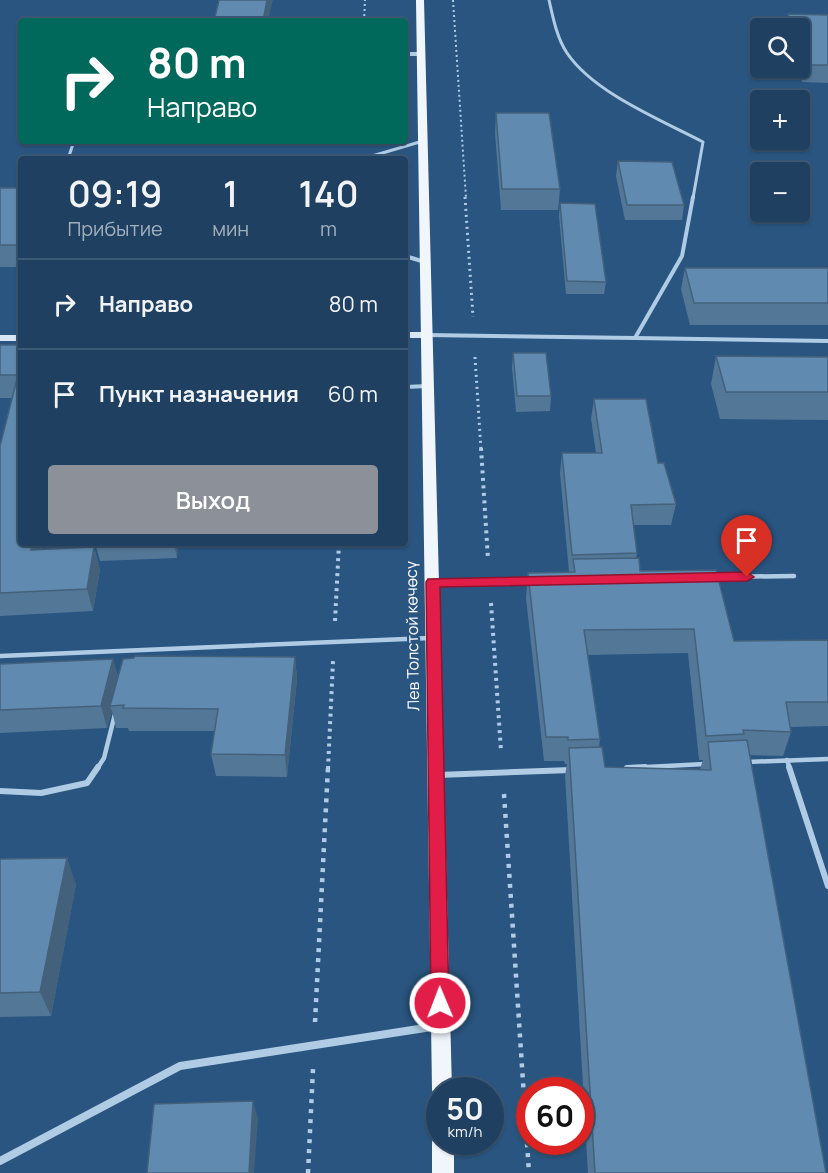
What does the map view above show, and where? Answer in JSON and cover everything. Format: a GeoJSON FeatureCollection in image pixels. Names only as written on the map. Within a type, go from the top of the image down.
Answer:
{"type":"FeatureCollection","features":[{"type":"Feature","properties":{"kind":"main road","name":"Лев Толстой көчөсү"},"geometry":{"type":"LineString","coordinates":[[420,0],[442,1077]]}},
{"type":"Feature","properties":{"kind":"main road"},"geometry":{"type":"LineString","coordinates":[[408,335],[427,335]]}},
{"type":"Feature","properties":{"kind":"main road"},"geometry":{"type":"LineString","coordinates":[[0,338],[18,338]]}},
{"type":"Feature","properties":{"kind":"main road"},"geometry":{"type":"LineString","coordinates":[[443,1155],[443,1173]]}},
{"type":"Feature","properties":{"kind":"street"},"geometry":{"type":"LineString","coordinates":[[408,54],[422,54]]}},
{"type":"Feature","properties":{"kind":"street"},"geometry":{"type":"LineString","coordinates":[[0,1161],[180,1066],[440,1026]]}},
{"type":"Feature","properties":{"kind":"lane"},"geometry":{"type":"LineString","coordinates":[[549,0],[556,30],[568,55],[591,77],[703,142],[682,256],[635,338]]}},
{"type":"Feature","properties":{"kind":"lane"},"geometry":{"type":"LineString","coordinates":[[372,156],[423,141]]}},
{"type":"Feature","properties":{"kind":"lane"},"geometry":{"type":"LineString","coordinates":[[408,257],[425,262]]}},
{"type":"Feature","properties":{"kind":"lane"},"geometry":{"type":"LineString","coordinates":[[427,335],[828,341]]}},
{"type":"Feature","properties":{"kind":"lane"},"geometry":{"type":"LineString","coordinates":[[408,387],[428,386]]}},
{"type":"Feature","properties":{"kind":"lane"},"geometry":{"type":"LineString","coordinates":[[700,577],[794,576]]}},
{"type":"Feature","properties":{"kind":"lane"},"geometry":{"type":"LineString","coordinates":[[433,582],[537,580]]}},
{"type":"Feature","properties":{"kind":"lane"},"geometry":{"type":"LineString","coordinates":[[0,656],[433,638]]}},
{"type":"Feature","properties":{"kind":"lane"},"geometry":{"type":"LineString","coordinates":[[129,661],[132,651]]}},
{"type":"Feature","properties":{"kind":"lane"},"geometry":{"type":"LineString","coordinates":[[0,791],[41,793],[87,783],[104,758],[118,704]]}},
{"type":"Feature","properties":{"kind":"lane"},"geometry":{"type":"LineString","coordinates":[[739,763],[828,759]]}},
{"type":"Feature","properties":{"kind":"lane"},"geometry":{"type":"LineString","coordinates":[[787,760],[828,886]]}},
{"type":"Feature","properties":{"kind":"lane"},"geometry":{"type":"LineString","coordinates":[[621,768],[716,764]]}},
{"type":"Feature","properties":{"kind":"lane"},"geometry":{"type":"LineString","coordinates":[[435,775],[573,770]]}},
{"type":"Feature","properties":{"kind":"path"},"geometry":{"type":"LineString","coordinates":[[364,18],[365,0]]}},
{"type":"Feature","properties":{"kind":"path"},"geometry":{"type":"LineString","coordinates":[[308,1173],[339,546]]}},
{"type":"Feature","properties":{"kind":"building"},"geometry":{"type":"Polygon","coordinates":[[[219,0],[267,0],[264,18],[215,18],[219,0]]]}},
{"type":"Feature","properties":{"kind":"building"},"geometry":{"type":"Polygon","coordinates":[[[788,14],[828,15],[828,65],[810,65],[810,18],[789,18],[788,14]]]}},
{"type":"Feature","properties":{"kind":"building"},"geometry":{"type":"Polygon","coordinates":[[[496,113],[549,113],[560,189],[502,189],[496,113]]]}},
{"type":"Feature","properties":{"kind":"building"},"geometry":{"type":"Polygon","coordinates":[[[618,161],[672,162],[684,205],[627,205],[618,161]]]}},
{"type":"Feature","properties":{"kind":"building"},"geometry":{"type":"Polygon","coordinates":[[[0,188],[18,188],[18,245],[0,245],[0,188]]]}},
{"type":"Feature","properties":{"kind":"building"},"geometry":{"type":"Polygon","coordinates":[[[560,203],[595,204],[606,282],[567,281],[560,203]]]}},
{"type":"Feature","properties":{"kind":"building"},"geometry":{"type":"Polygon","coordinates":[[[685,268],[828,268],[828,303],[694,303],[685,268]]]}},
{"type":"Feature","properties":{"kind":"building"},"geometry":{"type":"Polygon","coordinates":[[[0,345],[18,345],[18,375],[0,375],[0,345]]]}},
{"type":"Feature","properties":{"kind":"building"},"geometry":{"type":"Polygon","coordinates":[[[513,353],[546,353],[551,396],[517,396],[513,353]]]}},
{"type":"Feature","properties":{"kind":"building"},"geometry":{"type":"Polygon","coordinates":[[[716,356],[828,357],[828,392],[726,392],[716,356]]]}},
{"type":"Feature","properties":{"kind":"building"},"geometry":{"type":"Polygon","coordinates":[[[18,375],[18,546],[32,546],[31,550],[94,547],[87,589],[0,593],[0,446],[18,375]]]}},
{"type":"Feature","properties":{"kind":"building"},"geometry":{"type":"Polygon","coordinates":[[[594,399],[646,399],[658,463],[664,463],[676,504],[631,505],[637,553],[572,555],[562,453],[602,453],[594,399]]]}},
{"type":"Feature","properties":{"kind":"building"},"geometry":{"type":"Polygon","coordinates":[[[639,558],[640,571],[716,570],[734,641],[828,640],[828,702],[786,702],[791,732],[743,730],[744,734],[706,736],[694,629],[584,630],[600,739],[568,740],[568,737],[546,737],[528,573],[575,572],[573,559],[639,558]]]}},
{"type":"Feature","properties":{"kind":"building"},"geometry":{"type":"Polygon","coordinates":[[[135,656],[295,657],[285,755],[211,754],[218,709],[110,706],[123,659],[135,656]]]}},
{"type":"Feature","properties":{"kind":"building"},"geometry":{"type":"Polygon","coordinates":[[[113,659],[101,706],[0,710],[0,664],[113,659]]]}},
{"type":"Feature","properties":{"kind":"building"},"geometry":{"type":"Polygon","coordinates":[[[747,740],[826,1173],[595,1173],[594,1077],[589,1077],[569,748],[602,747],[605,767],[711,770],[708,742],[747,740]]]}},
{"type":"Feature","properties":{"kind":"building"},"geometry":{"type":"Polygon","coordinates":[[[67,858],[40,992],[0,993],[0,859],[67,858]]]}},
{"type":"Feature","properties":{"kind":"building"},"geometry":{"type":"Polygon","coordinates":[[[253,1101],[249,1173],[147,1173],[154,1104],[253,1101]]]}},
{"type":"Feature","properties":{"kind":"route"},"geometry":{"type":"LineString","coordinates":[[440,1003],[433,582],[747,577]]}}]}
